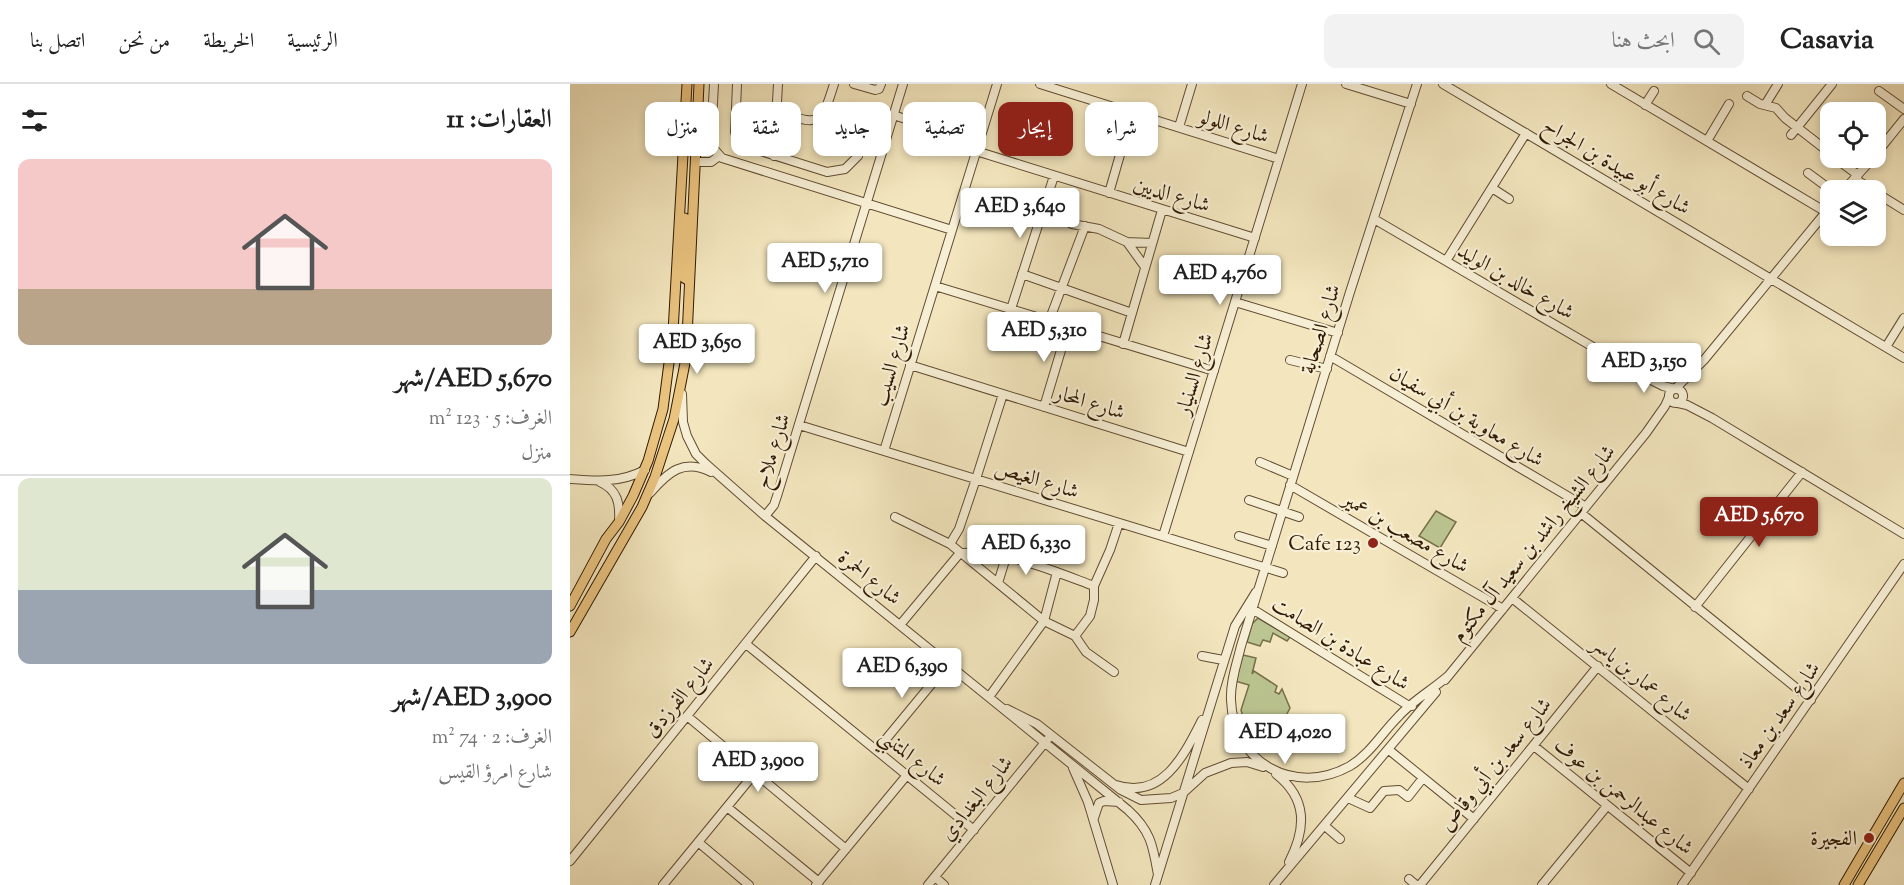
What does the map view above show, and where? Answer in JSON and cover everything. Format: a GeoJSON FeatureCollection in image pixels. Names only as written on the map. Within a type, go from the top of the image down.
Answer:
{"type":"FeatureCollection","features":[{"type":"Feature","properties":{"kind":"main road"},"geometry":{"type":"LineString","coordinates":[[570,606],[606,539],[619,522],[645,470],[663,409],[671,356],[687,84]]}},
{"type":"Feature","properties":{"kind":"main road"},"geometry":{"type":"LineString","coordinates":[[570,632],[647,497],[666,448],[681,387],[686,358],[699,84]]}},
{"type":"Feature","properties":{"kind":"main road"},"geometry":{"type":"LineString","coordinates":[[681,201],[685,225],[683,274],[684,278],[689,281]]}},
{"type":"Feature","properties":{"kind":"main road"},"geometry":{"type":"LineString","coordinates":[[1844,885],[1904,783]]}},
{"type":"Feature","properties":{"kind":"main road"},"geometry":{"type":"LineString","coordinates":[[1858,885],[1904,808]]}},
{"type":"Feature","properties":{"kind":"street"},"geometry":{"type":"LineString","coordinates":[[713,102],[714,84]]}},
{"type":"Feature","properties":{"kind":"street"},"geometry":{"type":"LineString","coordinates":[[736,102],[737,84]]}},
{"type":"Feature","properties":{"kind":"street"},"geometry":{"type":"LineString","coordinates":[[777,102],[778,84]]}},
{"type":"Feature","properties":{"kind":"street"},"geometry":{"type":"LineString","coordinates":[[801,119],[817,120],[825,112],[834,84]]}},
{"type":"Feature","properties":{"kind":"street"},"geometry":{"type":"LineString","coordinates":[[854,84],[875,90],[879,89],[881,84]]}},
{"type":"Feature","properties":{"kind":"street","name":"شارع ملاح"},"geometry":{"type":"LineString","coordinates":[[765,516],[776,501],[903,84]]}},
{"type":"Feature","properties":{"kind":"street","name":"شارع السيب"},"geometry":{"type":"LineString","coordinates":[[986,119],[997,84]]}},
{"type":"Feature","properties":{"kind":"street","name":"شارع اللولو"},"geometry":{"type":"LineString","coordinates":[[1040,84],[1097,102]]}},
{"type":"Feature","properties":{"kind":"street"},"geometry":{"type":"LineString","coordinates":[[1179,127],[1192,84]]}},
{"type":"Feature","properties":{"kind":"street","name":"شارع السنيار"},"geometry":{"type":"LineString","coordinates":[[1163,536],[1302,84]]}},
{"type":"Feature","properties":{"kind":"street"},"geometry":{"type":"LineString","coordinates":[[1346,84],[1411,104]]}},
{"type":"Feature","properties":{"kind":"street","name":"شارع الصحابة"},"geometry":{"type":"LineString","coordinates":[[1260,586],[1330,356],[1417,84]]}},
{"type":"Feature","properties":{"kind":"street","name":"شارع أبو عبيدة بن الجراح"},"geometry":{"type":"LineString","coordinates":[[1443,84],[1904,358]]}},
{"type":"Feature","properties":{"kind":"street"},"geometry":{"type":"LineString","coordinates":[[1611,84],[1820,206]]}},
{"type":"Feature","properties":{"kind":"street"},"geometry":{"type":"LineString","coordinates":[[1765,105],[1778,84]]}},
{"type":"Feature","properties":{"kind":"street"},"geometry":{"type":"LineString","coordinates":[[1791,135],[1832,84]]}},
{"type":"Feature","properties":{"kind":"street"},"geometry":{"type":"LineString","coordinates":[[1646,105],[1654,91]]}},
{"type":"Feature","properties":{"kind":"street"},"geometry":{"type":"LineString","coordinates":[[1879,91],[1904,109]]}},
{"type":"Feature","properties":{"kind":"street"},"geometry":{"type":"LineString","coordinates":[[1747,96],[1776,108],[1820,145]]}},
{"type":"Feature","properties":{"kind":"street"},"geometry":{"type":"LineString","coordinates":[[1707,141],[1729,104]]}},
{"type":"Feature","properties":{"kind":"street"},"geometry":{"type":"LineString","coordinates":[[893,115],[903,118]]}},
{"type":"Feature","properties":{"kind":"street"},"geometry":{"type":"LineString","coordinates":[[1886,141],[1904,119]]}},
{"type":"Feature","properties":{"kind":"street","name":"شارع اللولو"},"geometry":{"type":"LineString","coordinates":[[1158,121],[1279,159]]}},
{"type":"Feature","properties":{"kind":"street"},"geometry":{"type":"LineString","coordinates":[[1446,261],[1526,134]]}},
{"type":"Feature","properties":{"kind":"street"},"geometry":{"type":"LineString","coordinates":[[1737,159],[1742,152]]}},
{"type":"Feature","properties":{"kind":"street","name":"شارع الديين"},"geometry":{"type":"LineString","coordinates":[[986,154],[1255,238]]}},
{"type":"Feature","properties":{"kind":"street"},"geometry":{"type":"LineString","coordinates":[[696,162],[711,162],[719,156],[730,162],[952,230]]}},
{"type":"Feature","properties":{"kind":"street"},"geometry":{"type":"LineString","coordinates":[[774,156],[827,172],[845,169],[858,156]]}},
{"type":"Feature","properties":{"kind":"street","name":"شارع السيب"},"geometry":{"type":"LineString","coordinates":[[884,451],[974,156]]}},
{"type":"Feature","properties":{"kind":"street"},"geometry":{"type":"LineString","coordinates":[[1108,194],[1119,156]]}},
{"type":"Feature","properties":{"kind":"street"},"geometry":{"type":"LineString","coordinates":[[1846,168],[1860,180]]}},
{"type":"Feature","properties":{"kind":"street"},"geometry":{"type":"LineString","coordinates":[[1853,180],[1864,168]]}},
{"type":"Feature","properties":{"kind":"street"},"geometry":{"type":"LineString","coordinates":[[1808,173],[1820,182]]}},
{"type":"Feature","properties":{"kind":"street"},"geometry":{"type":"LineString","coordinates":[[1011,309],[1054,176]]}},
{"type":"Feature","properties":{"kind":"street"},"geometry":{"type":"LineString","coordinates":[[1492,188],[1509,200]]}},
{"type":"Feature","properties":{"kind":"street"},"geometry":{"type":"LineString","coordinates":[[1886,199],[1904,210]]}},
{"type":"Feature","properties":{"kind":"street"},"geometry":{"type":"LineString","coordinates":[[1043,208],[1072,224],[1098,228],[1127,242],[1152,243]]}},
{"type":"Feature","properties":{"kind":"street"},"geometry":{"type":"LineString","coordinates":[[1123,344],[1162,210]]}},
{"type":"Feature","properties":{"kind":"street","name":"شارع خالد بن الوليد"},"geometry":{"type":"LineString","coordinates":[[1374,219],[1672,393]]}},
{"type":"Feature","properties":{"kind":"street","name":"شارع الشيخ راشد بن سعيد آل مكتوم"},"geometry":{"type":"LineString","coordinates":[[1274,885],[1389,750],[1646,433],[1664,409],[1672,393],[1704,360],[1820,220]]}},
{"type":"Feature","properties":{"kind":"street"},"geometry":{"type":"LineString","coordinates":[[1049,321],[1085,226]]}},
{"type":"Feature","properties":{"kind":"street"},"geometry":{"type":"LineString","coordinates":[[1127,242],[1145,267]]}},
{"type":"Feature","properties":{"kind":"street"},"geometry":{"type":"LineString","coordinates":[[1022,274],[1132,313]]}},
{"type":"Feature","properties":{"kind":"street"},"geometry":{"type":"LineString","coordinates":[[935,286],[1214,371]]}},
{"type":"Feature","properties":{"kind":"street"},"geometry":{"type":"LineString","coordinates":[[1235,302],[1338,333]]}},
{"type":"Feature","properties":{"kind":"street"},"geometry":{"type":"LineString","coordinates":[[1886,347],[1904,318]]}},
{"type":"Feature","properties":{"kind":"street"},"geometry":{"type":"LineString","coordinates":[[1044,407],[1068,327]]}},
{"type":"Feature","properties":{"kind":"street","name":"شارع معاوية بن أبي سفيان"},"geometry":{"type":"LineString","coordinates":[[1330,356],[1583,510],[1695,607],[1811,700]]}},
{"type":"Feature","properties":{"kind":"street"},"geometry":{"type":"LineString","coordinates":[[1290,360],[1327,369]]}},
{"type":"Feature","properties":{"kind":"street","name":"شارع الشيخ راشد بن سعيد آل مكتوم"},"geometry":{"type":"LineString","coordinates":[[1646,433],[1680,399],[1704,360]]}},
{"type":"Feature","properties":{"kind":"street","name":"شارع المحار"},"geometry":{"type":"LineString","coordinates":[[910,365],[1190,452]]}},
{"type":"Feature","properties":{"kind":"street","name":"شارع الحمرة"},"geometry":{"type":"LineString","coordinates":[[681,387],[683,422],[696,454],[765,516],[1137,818],[1146,829],[1155,851],[1158,875]]}},
{"type":"Feature","properties":{"kind":"street"},"geometry":{"type":"LineString","coordinates":[[1680,391],[1680,399],[1672,401],[1672,393],[1680,391]]}},
{"type":"Feature","properties":{"kind":"street"},"geometry":{"type":"LineString","coordinates":[[951,544],[959,529],[1003,394]]}},
{"type":"Feature","properties":{"kind":"street"},"geometry":{"type":"LineString","coordinates":[[1680,399],[1904,534]]}},
{"type":"Feature","properties":{"kind":"street","name":"شارع الغيص"},"geometry":{"type":"LineString","coordinates":[[799,425],[1283,573]]}},
{"type":"Feature","properties":{"kind":"street"},"geometry":{"type":"LineString","coordinates":[[1260,462],[1293,476]]}},
{"type":"Feature","properties":{"kind":"street","name":"شارع الحمرة"},"geometry":{"type":"LineString","coordinates":[[647,497],[664,477],[678,469],[699,467],[718,475]]}},
{"type":"Feature","properties":{"kind":"street"},"geometry":{"type":"LineString","coordinates":[[570,479],[620,480],[645,470]]}},
{"type":"Feature","properties":{"kind":"street"},"geometry":{"type":"LineString","coordinates":[[1695,607],[1802,472]]}},
{"type":"Feature","properties":{"kind":"street"},"geometry":{"type":"LineString","coordinates":[[599,481],[610,487],[617,497],[619,522]]}},
{"type":"Feature","properties":{"kind":"street","name":"شارع مصعب بن عمير"},"geometry":{"type":"LineString","coordinates":[[1290,485],[1503,609]]}},
{"type":"Feature","properties":{"kind":"street"},"geometry":{"type":"LineString","coordinates":[[1249,500],[1299,517]]}},
{"type":"Feature","properties":{"kind":"street"},"geometry":{"type":"LineString","coordinates":[[895,517],[951,544],[1044,621],[1075,636],[1086,652],[1114,672]]}},
{"type":"Feature","properties":{"kind":"street"},"geometry":{"type":"LineString","coordinates":[[1075,636],[1090,616],[1094,600],[1094,586],[1119,523]]}},
{"type":"Feature","properties":{"kind":"street"},"geometry":{"type":"LineString","coordinates":[[1239,536],[1272,546]]}},
{"type":"Feature","properties":{"kind":"street"},"geometry":{"type":"LineString","coordinates":[[900,624],[960,553],[985,553],[1006,557],[1094,586]]}},
{"type":"Feature","properties":{"kind":"street","name":"شارع الفرزدق"},"geometry":{"type":"LineString","coordinates":[[570,861],[816,556]]}},
{"type":"Feature","properties":{"kind":"street"},"geometry":{"type":"LineString","coordinates":[[998,583],[1006,557]]}},
{"type":"Feature","properties":{"kind":"street","name":"شارع سعد بن معاذ"},"geometry":{"type":"LineString","coordinates":[[1682,885],[1904,564]]}},
{"type":"Feature","properties":{"kind":"street"},"geometry":{"type":"LineString","coordinates":[[989,697],[1044,621],[1057,572]]}},
{"type":"Feature","properties":{"kind":"street"},"geometry":{"type":"LineString","coordinates":[[1155,885],[1223,660],[1235,626],[1260,586]]}},
{"type":"Feature","properties":{"kind":"street","name":"شارع الشيخ راشد بن سعيد آل مكتوم"},"geometry":{"type":"LineString","coordinates":[[1260,586],[1236,665],[1231,700],[1236,728],[1244,743],[1256,759],[1270,770],[1305,778],[1335,773],[1361,758],[1399,715],[1448,676]]}},
{"type":"Feature","properties":{"kind":"street","name":"شارع عمار بن ياسر"},"geometry":{"type":"LineString","coordinates":[[1512,598],[1749,789]]}},
{"type":"Feature","properties":{"kind":"street","name":"شارع عبادة بن الصامت"},"geometry":{"type":"LineString","coordinates":[[1254,609],[1409,706],[1417,706],[1418,714]]}},
{"type":"Feature","properties":{"kind":"street","name":"شارع المتنبي"},"geometry":{"type":"LineString","coordinates":[[746,644],[974,830]]}},
{"type":"Feature","properties":{"kind":"street"},"geometry":{"type":"LineString","coordinates":[[1202,656],[1223,660]]}},
{"type":"Feature","properties":{"kind":"street"},"geometry":{"type":"LineString","coordinates":[[877,750],[948,664]]}},
{"type":"Feature","properties":{"kind":"street","name":"شارع سعد بن أبي وقاص"},"geometry":{"type":"LineString","coordinates":[[1415,883],[1474,819],[1598,666]]}},
{"type":"Feature","properties":{"kind":"street"},"geometry":{"type":"LineString","coordinates":[[1112,784],[1134,788],[1161,779],[1173,770],[1185,754],[1211,700]]}},
{"type":"Feature","properties":{"kind":"street","name":"شارع الحمرة"},"geometry":{"type":"LineString","coordinates":[[1000,706],[1030,719],[1051,733],[1112,784],[1130,796],[1141,800],[1171,798],[1184,793]]}},
{"type":"Feature","properties":{"kind":"street"},"geometry":{"type":"LineString","coordinates":[[687,716],[846,849]]}},
{"type":"Feature","properties":{"kind":"street","name":"شارع البغدادي"},"geometry":{"type":"LineString","coordinates":[[928,885],[1051,733]]}},
{"type":"Feature","properties":{"kind":"street","name":"شارع عبدالرحمن بن عوف"},"geometry":{"type":"LineString","coordinates":[[1534,746],[1691,873]]}},
{"type":"Feature","properties":{"kind":"street"},"geometry":{"type":"LineString","coordinates":[[1389,750],[1474,819]]}},
{"type":"Feature","properties":{"kind":"street"},"geometry":{"type":"LineString","coordinates":[[1067,760],[1077,775],[1101,842],[1113,885]]}},
{"type":"Feature","properties":{"kind":"street"},"geometry":{"type":"LineString","coordinates":[[1184,793],[1205,773],[1231,763],[1247,762],[1270,770],[1286,782],[1294,793],[1302,819],[1297,846],[1285,871]]}},
{"type":"Feature","properties":{"kind":"street"},"geometry":{"type":"LineString","coordinates":[[667,884],[754,774]]}},
{"type":"Feature","properties":{"kind":"street"},"geometry":{"type":"LineString","coordinates":[[727,807],[818,883],[907,775]]}},
{"type":"Feature","properties":{"kind":"street"},"geometry":{"type":"LineString","coordinates":[[1348,798],[1370,808],[1384,791],[1399,789],[1408,797],[1423,778]]}},
{"type":"Feature","properties":{"kind":"street"},"geometry":{"type":"LineString","coordinates":[[1093,822],[1099,803],[1119,802]]}},
{"type":"Feature","properties":{"kind":"street"},"geometry":{"type":"LineString","coordinates":[[1542,885],[1607,806]]}},
{"type":"Feature","properties":{"kind":"street"},"geometry":{"type":"LineString","coordinates":[[1325,826],[1340,839]]}},
{"type":"Feature","properties":{"kind":"street"},"geometry":{"type":"LineString","coordinates":[[698,842],[744,883]]}},
{"type":"Feature","properties":{"kind":"street"},"geometry":{"type":"LineString","coordinates":[[1563,860],[1572,867]]}},
{"type":"Feature","properties":{"kind":"street"},"geometry":{"type":"LineString","coordinates":[[935,877],[944,885]]}},
{"type":"Feature","properties":{"kind":"green space"},"geometry":{"type":"Polygon","coordinates":[[[1436,511],[1456,522],[1440,548],[1419,536],[1436,511]]]}},
{"type":"Feature","properties":{"kind":"green space"},"geometry":{"type":"Polygon","coordinates":[[[1258,618],[1290,637],[1287,641],[1273,633],[1270,642],[1263,640],[1260,646],[1247,642],[1252,624],[1258,618]]]}},
{"type":"Feature","properties":{"kind":"green space"},"geometry":{"type":"Polygon","coordinates":[[[1243,655],[1256,658],[1252,674],[1254,671],[1277,686],[1275,692],[1279,694],[1282,689],[1290,708],[1276,735],[1243,717],[1241,710],[1249,685],[1235,681],[1243,655]]]}},
{"type":"Feature","properties":{"kind":"place","name":"Cafe 123"},"geometry":{"type":"Point","coordinates":[1373,543]}},
{"type":"Feature","properties":{"kind":"place","name":"الفجيرة"},"geometry":{"type":"Point","coordinates":[1869,838]}}]}
